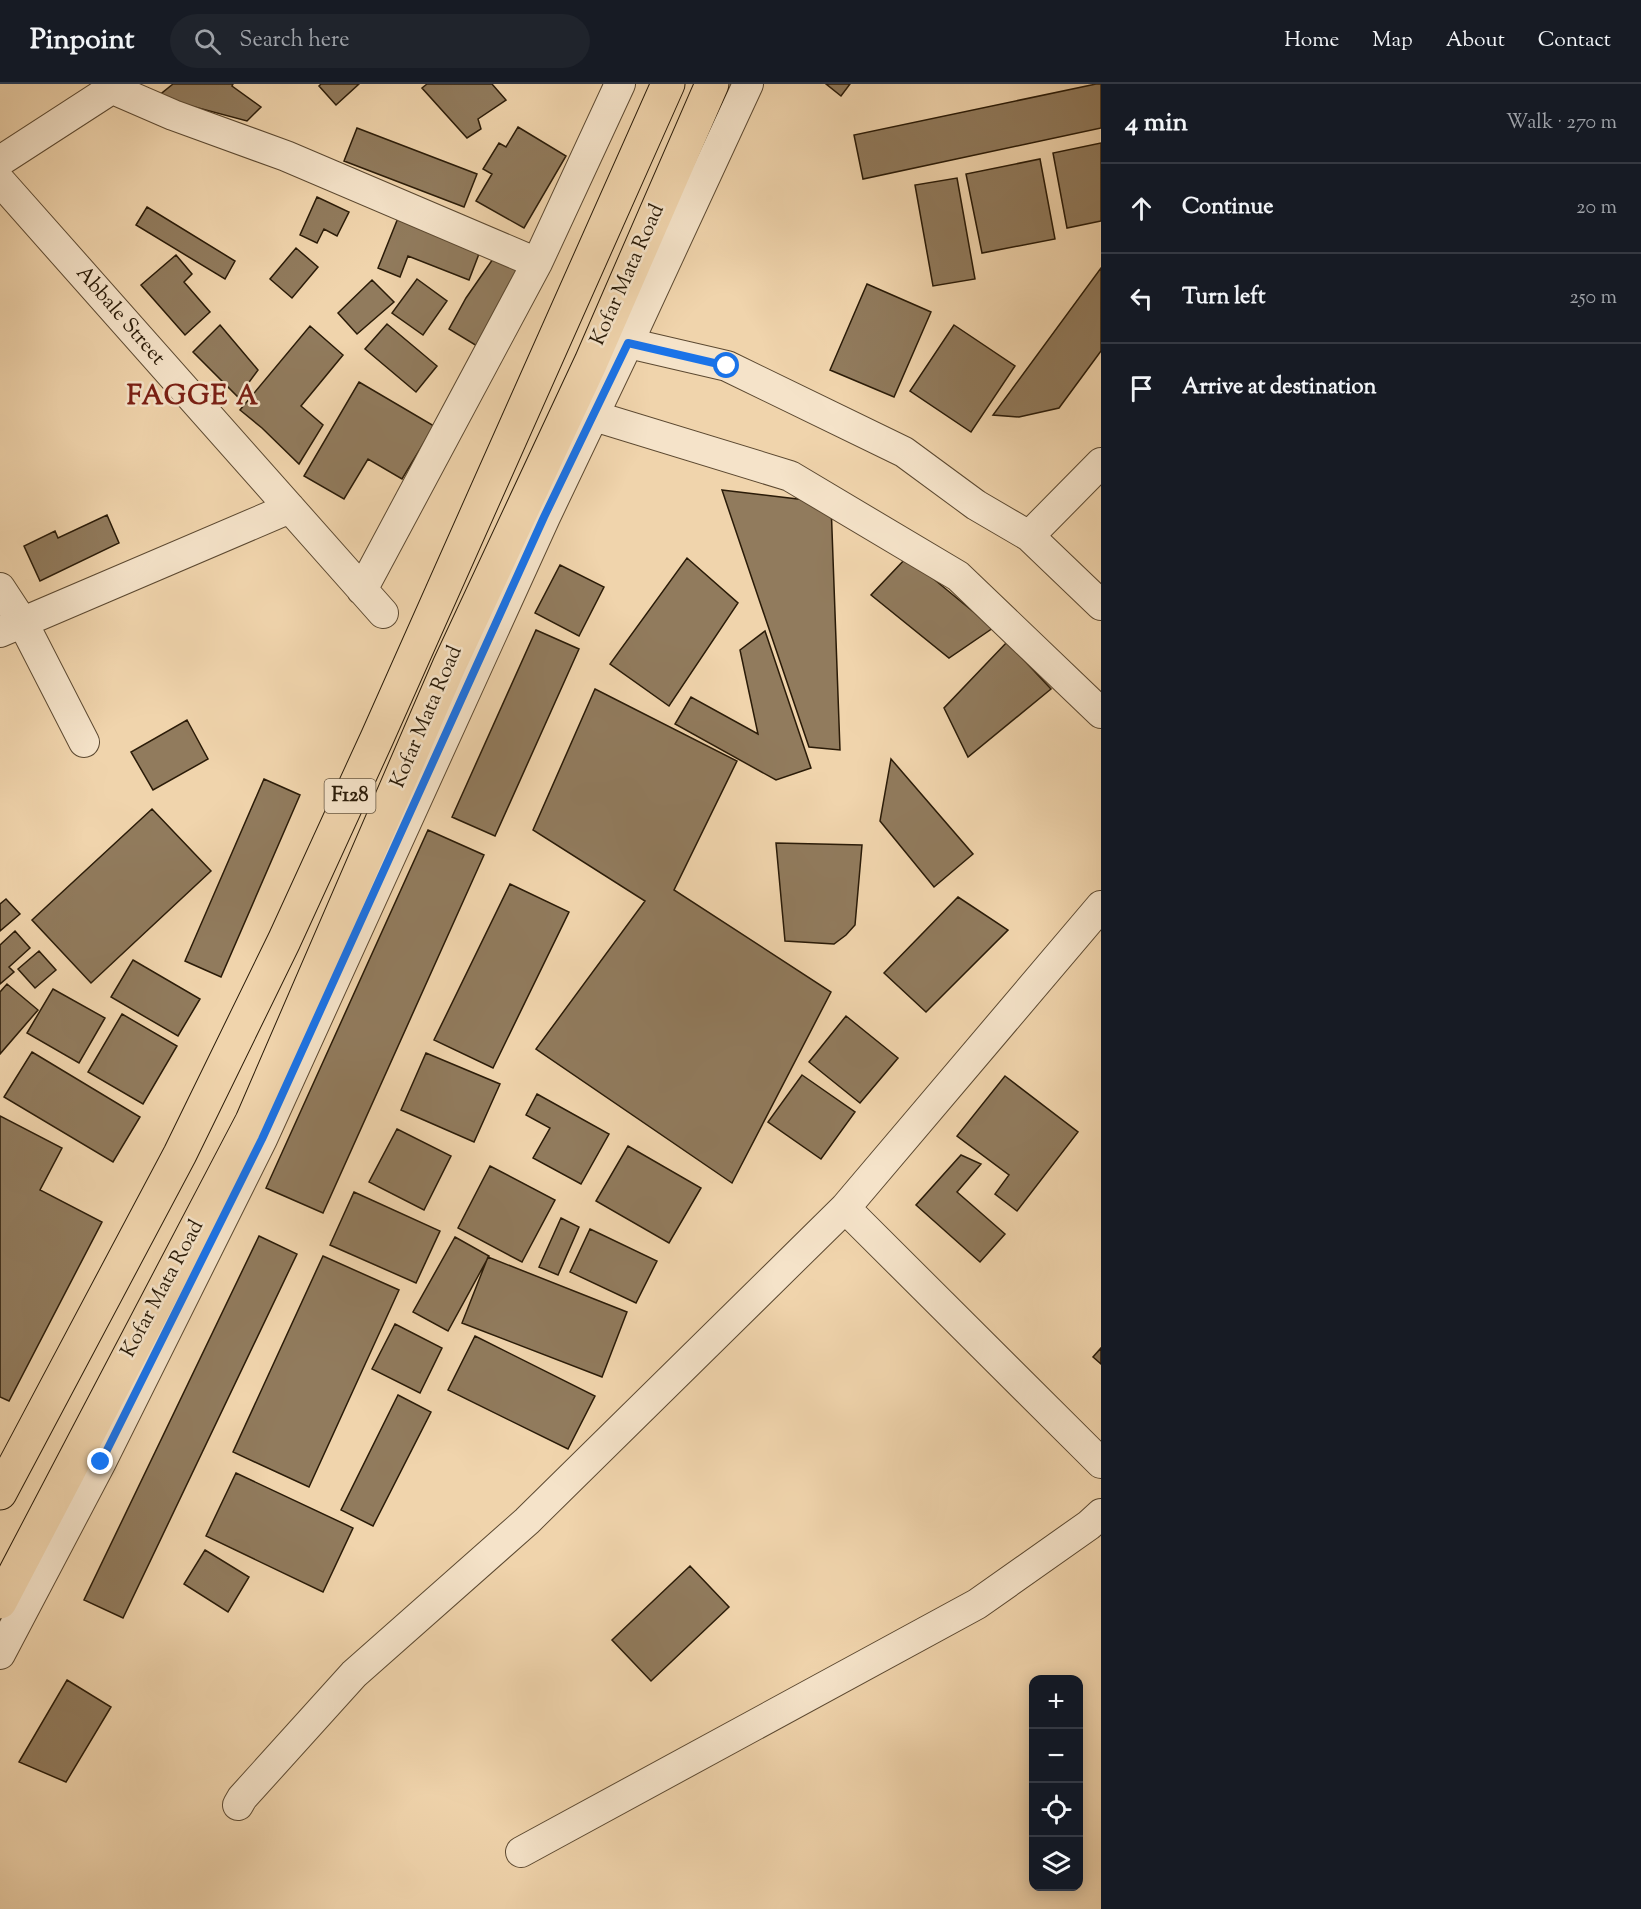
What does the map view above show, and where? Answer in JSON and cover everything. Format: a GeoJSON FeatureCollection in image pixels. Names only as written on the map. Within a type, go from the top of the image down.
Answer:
{"type":"FeatureCollection","features":[{"type":"Feature","properties":{"kind":"main road","name":"Kofar Mata Road"},"geometry":{"type":"LineString","coordinates":[[0,1493],[180,1154],[284,941],[669,84]]}},
{"type":"Feature","properties":{"kind":"main road","name":"Kofar Mata Road"},"geometry":{"type":"LineString","coordinates":[[0,1602],[252,1121],[448,666],[586,373],[712,84]]}},
{"type":"Feature","properties":{"kind":"street"},"geometry":{"type":"LineString","coordinates":[[362,590],[537,263],[620,84]]}},
{"type":"Feature","properties":{"kind":"street"},"geometry":{"type":"LineString","coordinates":[[0,1654],[101,1462],[262,1139],[540,528],[748,84]]}},
{"type":"Feature","properties":{"kind":"street"},"geometry":{"type":"LineString","coordinates":[[0,161],[116,86],[173,114],[286,156],[537,263]]}},
{"type":"Feature","properties":{"kind":"street","name":"Abbale Street"},"geometry":{"type":"LineString","coordinates":[[0,181],[383,613]]}},
{"type":"Feature","properties":{"kind":"street"},"geometry":{"type":"LineString","coordinates":[[628,343],[727,366],[904,452],[976,505],[1029,536],[1101,605]]}},
{"type":"Feature","properties":{"kind":"street"},"geometry":{"type":"LineString","coordinates":[[594,416],[790,476],[958,576],[1101,713]]}},
{"type":"Feature","properties":{"kind":"street"},"geometry":{"type":"LineString","coordinates":[[1029,536],[1101,463]]}},
{"type":"Feature","properties":{"kind":"street"},"geometry":{"type":"LineString","coordinates":[[11,628],[290,508]]}},
{"type":"Feature","properties":{"kind":"street"},"geometry":{"type":"LineString","coordinates":[[0,588],[11,628],[84,742]]}},
{"type":"Feature","properties":{"kind":"street"},"geometry":{"type":"LineString","coordinates":[[238,1805],[354,1674],[527,1521],[844,1208],[1101,906]]}},
{"type":"Feature","properties":{"kind":"street"},"geometry":{"type":"LineString","coordinates":[[844,1208],[1101,1463]]}},
{"type":"Feature","properties":{"kind":"street"},"geometry":{"type":"LineString","coordinates":[[521,1852],[977,1604],[1089,1525],[1101,1514]]}},
{"type":"Feature","properties":{"kind":"building"},"geometry":{"type":"Polygon","coordinates":[[[173,84],[233,84],[232,86],[261,107],[247,121],[157,97],[173,84]]]}},
{"type":"Feature","properties":{"kind":"building"},"geometry":{"type":"Polygon","coordinates":[[[321,84],[359,84],[336,105],[319,86],[321,84]]]}},
{"type":"Feature","properties":{"kind":"building"},"geometry":{"type":"Polygon","coordinates":[[[427,84],[492,84],[506,100],[478,119],[481,129],[467,138],[422,88],[427,84]]]}},
{"type":"Feature","properties":{"kind":"building"},"geometry":{"type":"Polygon","coordinates":[[[826,84],[850,84],[841,96],[826,84]]]}},
{"type":"Feature","properties":{"kind":"building"},"geometry":{"type":"Polygon","coordinates":[[[1101,84],[1101,128],[863,179],[854,135],[1101,84]]]}},
{"type":"Feature","properties":{"kind":"building"},"geometry":{"type":"Polygon","coordinates":[[[518,127],[566,156],[524,228],[476,201],[492,174],[483,169],[499,143],[506,147],[518,127]]]}},
{"type":"Feature","properties":{"kind":"building"},"geometry":{"type":"Polygon","coordinates":[[[357,128],[477,174],[464,207],[344,161],[357,128]]]}},
{"type":"Feature","properties":{"kind":"building"},"geometry":{"type":"Polygon","coordinates":[[[1101,143],[1101,221],[1067,228],[1053,153],[1101,143]]]}},
{"type":"Feature","properties":{"kind":"building"},"geometry":{"type":"Polygon","coordinates":[[[1040,159],[1055,239],[982,253],[966,174],[1040,159]]]}},
{"type":"Feature","properties":{"kind":"building"},"geometry":{"type":"Polygon","coordinates":[[[957,178],[975,279],[933,286],[915,185],[957,178]]]}},
{"type":"Feature","properties":{"kind":"building"},"geometry":{"type":"Polygon","coordinates":[[[317,197],[349,212],[337,236],[324,229],[317,243],[300,235],[317,197]]]}},
{"type":"Feature","properties":{"kind":"building"},"geometry":{"type":"Polygon","coordinates":[[[147,207],[235,261],[225,279],[136,225],[147,207]]]}},
{"type":"Feature","properties":{"kind":"building"},"geometry":{"type":"Polygon","coordinates":[[[400,213],[482,246],[469,280],[408,256],[400,277],[378,268],[400,213]]]}},
{"type":"Feature","properties":{"kind":"building"},"geometry":{"type":"Polygon","coordinates":[[[296,248],[318,267],[292,298],[270,279],[296,248]]]}},
{"type":"Feature","properties":{"kind":"building"},"geometry":{"type":"Polygon","coordinates":[[[176,255],[192,274],[184,282],[210,312],[185,335],[141,285],[176,255]]]}},
{"type":"Feature","properties":{"kind":"building"},"geometry":{"type":"Polygon","coordinates":[[[495,256],[523,274],[477,346],[449,329],[466,298],[495,256]]]}},
{"type":"Feature","properties":{"kind":"building"},"geometry":{"type":"Polygon","coordinates":[[[1101,268],[1101,351],[1059,408],[1019,417],[993,415],[1101,268]]]}},
{"type":"Feature","properties":{"kind":"building"},"geometry":{"type":"Polygon","coordinates":[[[417,279],[447,301],[423,335],[392,313],[417,279]]]}},
{"type":"Feature","properties":{"kind":"building"},"geometry":{"type":"Polygon","coordinates":[[[372,280],[394,302],[357,334],[338,313],[372,280]]]}},
{"type":"Feature","properties":{"kind":"building"},"geometry":{"type":"Polygon","coordinates":[[[867,284],[931,312],[894,397],[830,370],[867,284]]]}},
{"type":"Feature","properties":{"kind":"building"},"geometry":{"type":"Polygon","coordinates":[[[387,324],[437,366],[416,392],[365,349],[387,324]]]}},
{"type":"Feature","properties":{"kind":"building"},"geometry":{"type":"Polygon","coordinates":[[[220,325],[258,370],[238,397],[193,352],[220,325]]]}},
{"type":"Feature","properties":{"kind":"building"},"geometry":{"type":"Polygon","coordinates":[[[954,325],[1015,366],[971,432],[910,391],[954,325]]]}},
{"type":"Feature","properties":{"kind":"building"},"geometry":{"type":"Polygon","coordinates":[[[310,326],[343,355],[301,406],[323,425],[299,464],[240,410],[310,326]]]}},
{"type":"Feature","properties":{"kind":"building"},"geometry":{"type":"Polygon","coordinates":[[[359,382],[434,426],[402,479],[368,459],[344,499],[304,476],[359,382]]]}},
{"type":"Feature","properties":{"kind":"building"},"geometry":{"type":"Polygon","coordinates":[[[722,490],[831,503],[840,750],[809,747],[722,490]]]}},
{"type":"Feature","properties":{"kind":"building"},"geometry":{"type":"Polygon","coordinates":[[[107,515],[119,543],[40,581],[24,546],[55,531],[58,538],[107,515]]]}},
{"type":"Feature","properties":{"kind":"building"},"geometry":{"type":"Polygon","coordinates":[[[907,557],[993,628],[949,658],[871,595],[907,557]]]}},
{"type":"Feature","properties":{"kind":"building"},"geometry":{"type":"Polygon","coordinates":[[[687,558],[738,603],[669,706],[610,664],[687,558]]]}},
{"type":"Feature","properties":{"kind":"building"},"geometry":{"type":"Polygon","coordinates":[[[560,565],[604,587],[579,636],[535,613],[560,565]]]}},
{"type":"Feature","properties":{"kind":"building"},"geometry":{"type":"Polygon","coordinates":[[[536,630],[579,649],[495,836],[452,817],[536,630]]]}},
{"type":"Feature","properties":{"kind":"building"},"geometry":{"type":"Polygon","coordinates":[[[765,631],[811,768],[776,780],[675,724],[691,697],[758,734],[740,650],[765,631]]]}},
{"type":"Feature","properties":{"kind":"building"},"geometry":{"type":"Polygon","coordinates":[[[1007,642],[1051,689],[968,757],[944,708],[1007,642]]]}},
{"type":"Feature","properties":{"kind":"building"},"geometry":{"type":"Polygon","coordinates":[[[595,689],[737,761],[674,890],[831,992],[732,1183],[536,1049],[645,901],[533,830],[595,689]]]}},
{"type":"Feature","properties":{"kind":"building"},"geometry":{"type":"Polygon","coordinates":[[[187,720],[208,759],[153,790],[131,752],[187,720]]]}},
{"type":"Feature","properties":{"kind":"building"},"geometry":{"type":"Polygon","coordinates":[[[891,759],[973,854],[934,887],[880,821],[891,759]]]}},
{"type":"Feature","properties":{"kind":"building"},"geometry":{"type":"Polygon","coordinates":[[[264,779],[300,795],[221,977],[185,961],[264,779]]]}},
{"type":"Feature","properties":{"kind":"building"},"geometry":{"type":"Polygon","coordinates":[[[152,809],[211,871],[91,983],[32,920],[152,809]]]}},
{"type":"Feature","properties":{"kind":"building"},"geometry":{"type":"Polygon","coordinates":[[[428,830],[484,855],[323,1213],[266,1188],[428,830]]]}},
{"type":"Feature","properties":{"kind":"building"},"geometry":{"type":"Polygon","coordinates":[[[776,843],[862,845],[855,925],[834,944],[785,941],[776,843]]]}},
{"type":"Feature","properties":{"kind":"building"},"geometry":{"type":"Polygon","coordinates":[[[510,884],[569,912],[493,1068],[434,1040],[510,884]]]}},
{"type":"Feature","properties":{"kind":"building"},"geometry":{"type":"Polygon","coordinates":[[[958,897],[1008,930],[926,1012],[884,973],[958,897]]]}},
{"type":"Feature","properties":{"kind":"building"},"geometry":{"type":"Polygon","coordinates":[[[6,899],[20,914],[0,931],[0,904],[6,899]]]}},
{"type":"Feature","properties":{"kind":"building"},"geometry":{"type":"Polygon","coordinates":[[[15,931],[30,948],[9,967],[14,972],[0,984],[0,945],[15,931]]]}},
{"type":"Feature","properties":{"kind":"building"},"geometry":{"type":"Polygon","coordinates":[[[39,951],[56,970],[35,988],[18,969],[39,951]]]}},
{"type":"Feature","properties":{"kind":"building"},"geometry":{"type":"Polygon","coordinates":[[[133,960],[200,999],[178,1036],[111,997],[133,960]]]}},
{"type":"Feature","properties":{"kind":"building"},"geometry":{"type":"Polygon","coordinates":[[[7,984],[38,1010],[0,1054],[0,992],[7,984]]]}},
{"type":"Feature","properties":{"kind":"building"},"geometry":{"type":"Polygon","coordinates":[[[53,989],[105,1018],[79,1063],[27,1033],[53,989]]]}},
{"type":"Feature","properties":{"kind":"building"},"geometry":{"type":"Polygon","coordinates":[[[122,1014],[177,1046],[143,1104],[88,1072],[122,1014]]]}},
{"type":"Feature","properties":{"kind":"building"},"geometry":{"type":"Polygon","coordinates":[[[846,1016],[898,1058],[860,1103],[809,1062],[846,1016]]]}},
{"type":"Feature","properties":{"kind":"building"},"geometry":{"type":"Polygon","coordinates":[[[32,1052],[140,1117],[113,1162],[4,1097],[32,1052]]]}},
{"type":"Feature","properties":{"kind":"building"},"geometry":{"type":"Polygon","coordinates":[[[426,1053],[500,1084],[474,1142],[401,1110],[426,1053]]]}},
{"type":"Feature","properties":{"kind":"building"},"geometry":{"type":"Polygon","coordinates":[[[802,1075],[855,1112],[821,1159],[768,1122],[802,1075]]]}},
{"type":"Feature","properties":{"kind":"building"},"geometry":{"type":"Polygon","coordinates":[[[1005,1076],[1078,1132],[1017,1211],[995,1194],[1009,1175],[957,1136],[1005,1076]]]}},
{"type":"Feature","properties":{"kind":"building"},"geometry":{"type":"Polygon","coordinates":[[[537,1094],[609,1134],[581,1184],[533,1158],[550,1128],[526,1115],[537,1094]]]}},
{"type":"Feature","properties":{"kind":"building"},"geometry":{"type":"Polygon","coordinates":[[[0,1116],[62,1148],[40,1190],[102,1222],[9,1401],[0,1397],[0,1116]]]}},
{"type":"Feature","properties":{"kind":"building"},"geometry":{"type":"Polygon","coordinates":[[[397,1129],[451,1156],[424,1210],[369,1182],[397,1129]]]}},
{"type":"Feature","properties":{"kind":"building"},"geometry":{"type":"Polygon","coordinates":[[[628,1146],[701,1188],[669,1243],[596,1201],[628,1146]]]}},
{"type":"Feature","properties":{"kind":"building"},"geometry":{"type":"Polygon","coordinates":[[[961,1155],[981,1164],[957,1192],[1005,1234],[980,1262],[916,1205],[961,1155]]]}},
{"type":"Feature","properties":{"kind":"building"},"geometry":{"type":"Polygon","coordinates":[[[490,1166],[555,1200],[522,1262],[458,1228],[490,1166]]]}},
{"type":"Feature","properties":{"kind":"building"},"geometry":{"type":"Polygon","coordinates":[[[354,1192],[440,1231],[416,1283],[330,1245],[354,1192]]]}},
{"type":"Feature","properties":{"kind":"building"},"geometry":{"type":"Polygon","coordinates":[[[561,1218],[579,1227],[558,1275],[539,1267],[561,1218]]]}},
{"type":"Feature","properties":{"kind":"building"},"geometry":{"type":"Polygon","coordinates":[[[590,1229],[657,1261],[636,1303],[570,1272],[590,1229]]]}},
{"type":"Feature","properties":{"kind":"building"},"geometry":{"type":"Polygon","coordinates":[[[259,1236],[297,1254],[123,1618],[84,1600],[259,1236]]]}},
{"type":"Feature","properties":{"kind":"building"},"geometry":{"type":"Polygon","coordinates":[[[455,1237],[489,1256],[448,1331],[413,1312],[455,1237]]]}},
{"type":"Feature","properties":{"kind":"building"},"geometry":{"type":"Polygon","coordinates":[[[323,1256],[399,1290],[309,1487],[233,1452],[323,1256]]]}},
{"type":"Feature","properties":{"kind":"building"},"geometry":{"type":"Polygon","coordinates":[[[488,1257],[627,1312],[602,1377],[462,1323],[488,1257]]]}},
{"type":"Feature","properties":{"kind":"building"},"geometry":{"type":"Polygon","coordinates":[[[395,1324],[442,1348],[420,1393],[372,1369],[395,1324]]]}},
{"type":"Feature","properties":{"kind":"building"},"geometry":{"type":"Polygon","coordinates":[[[475,1336],[595,1396],[568,1449],[448,1390],[475,1336]]]}},
{"type":"Feature","properties":{"kind":"building"},"geometry":{"type":"Polygon","coordinates":[[[1101,1348],[1101,1364],[1093,1357],[1101,1348]]]}},
{"type":"Feature","properties":{"kind":"building"},"geometry":{"type":"Polygon","coordinates":[[[398,1395],[431,1412],[373,1526],[341,1510],[398,1395]]]}},
{"type":"Feature","properties":{"kind":"building"},"geometry":{"type":"Polygon","coordinates":[[[236,1473],[353,1528],[323,1592],[206,1536],[236,1473]]]}},
{"type":"Feature","properties":{"kind":"building"},"geometry":{"type":"Polygon","coordinates":[[[205,1550],[249,1577],[228,1612],[184,1584],[205,1550]]]}},
{"type":"Feature","properties":{"kind":"building"},"geometry":{"type":"Polygon","coordinates":[[[690,1566],[729,1607],[651,1681],[612,1640],[690,1566]]]}},
{"type":"Feature","properties":{"kind":"building"},"geometry":{"type":"Polygon","coordinates":[[[67,1680],[111,1707],[66,1782],[19,1762],[67,1680]]]}},
{"type":"Feature","properties":{"kind":"district","name":"FAGGE A"},"geometry":{"type":"Point","coordinates":[193,397]}},
{"type":"Feature","properties":{"kind":"route"},"geometry":{"type":"LineString","coordinates":[[101,1462],[262,1139],[544,517],[628,343],[727,366]]}}]}
